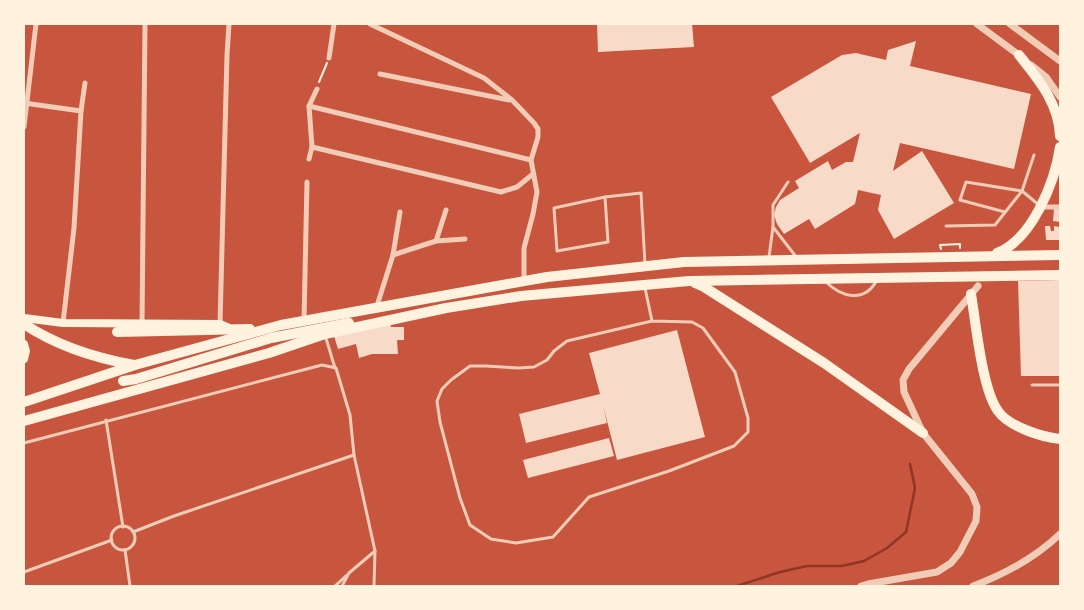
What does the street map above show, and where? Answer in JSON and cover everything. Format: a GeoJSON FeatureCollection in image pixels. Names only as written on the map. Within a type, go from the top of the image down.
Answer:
{"type":"FeatureCollection","features":[{"type":"Feature","properties":{"kind":"highway"},"geometry":{"type":"LineString","coordinates":[[1019,55],[1051,99],[1057,113],[1060,136]]}},
{"type":"Feature","properties":{"kind":"highway"},"geometry":{"type":"LineString","coordinates":[[991,255],[1010,246],[1042,207],[1056,180],[1060,147]]}},
{"type":"Feature","properties":{"kind":"highway"},"geometry":{"type":"LineString","coordinates":[[117,332],[235,330],[281,325],[524,281],[684,262],[1060,254]]}},
{"type":"Feature","properties":{"kind":"highway"},"geometry":{"type":"LineString","coordinates":[[24,421],[269,353],[325,334],[446,308],[521,296],[689,281],[1060,275]]}},
{"type":"Feature","properties":{"kind":"highway"},"geometry":{"type":"LineString","coordinates":[[689,281],[704,287],[824,363],[923,433]]}},
{"type":"Feature","properties":{"kind":"highway"},"geometry":{"type":"LineString","coordinates":[[974,290],[987,387],[998,411],[1012,424],[1050,438],[1060,439]]}},
{"type":"Feature","properties":{"kind":"highway"},"geometry":{"type":"LineString","coordinates":[[123,381],[136,379],[271,338],[378,318],[402,317]]}},
{"type":"Feature","properties":{"kind":"highway"},"geometry":{"type":"LineString","coordinates":[[24,324],[51,340],[79,351],[116,362],[135,365]]}},
{"type":"Feature","properties":{"kind":"highway"},"geometry":{"type":"LineString","coordinates":[[24,402],[135,365],[281,325]]}},
{"type":"Feature","properties":{"kind":"main road"},"geometry":{"type":"LineString","coordinates":[[24,318],[63,323],[220,324],[235,330]]}},
{"type":"Feature","properties":{"kind":"main road"},"geometry":{"type":"LineString","coordinates":[[24,344],[26,351],[24,359]]}},
{"type":"Feature","properties":{"kind":"street"},"geometry":{"type":"LineString","coordinates":[[24,127],[25,103],[36,24]]}},
{"type":"Feature","properties":{"kind":"street"},"geometry":{"type":"LineString","coordinates":[[142,324],[145,24]]}},
{"type":"Feature","properties":{"kind":"street"},"geometry":{"type":"LineString","coordinates":[[220,324],[229,24]]}},
{"type":"Feature","properties":{"kind":"street"},"geometry":{"type":"LineString","coordinates":[[328,58],[334,24]]}},
{"type":"Feature","properties":{"kind":"street"},"geometry":{"type":"LineString","coordinates":[[370,24],[484,78],[512,100],[538,129],[538,136],[531,160],[537,192],[524,248],[524,281]]}},
{"type":"Feature","properties":{"kind":"street"},"geometry":{"type":"LineString","coordinates":[[977,24],[1046,77],[1060,98]]}},
{"type":"Feature","properties":{"kind":"street"},"geometry":{"type":"LineString","coordinates":[[1010,24],[1060,61]]}},
{"type":"Feature","properties":{"kind":"street"},"geometry":{"type":"LineString","coordinates":[[380,74],[512,100]]}},
{"type":"Feature","properties":{"kind":"street"},"geometry":{"type":"LineString","coordinates":[[63,323],[74,228],[81,112],[85,83]]}},
{"type":"Feature","properties":{"kind":"street"},"geometry":{"type":"LineString","coordinates":[[309,159],[312,147],[309,106],[317,89]]}},
{"type":"Feature","properties":{"kind":"street"},"geometry":{"type":"LineString","coordinates":[[25,103],[81,112]]}},
{"type":"Feature","properties":{"kind":"street"},"geometry":{"type":"LineString","coordinates":[[309,106],[531,160]]}},
{"type":"Feature","properties":{"kind":"street"},"geometry":{"type":"LineString","coordinates":[[312,147],[501,192],[517,187],[533,174]]}},
{"type":"Feature","properties":{"kind":"street"},"geometry":{"type":"LineString","coordinates":[[304,321],[307,182]]}},
{"type":"Feature","properties":{"kind":"street"},"geometry":{"type":"LineString","coordinates":[[1042,207],[1060,207]]}},
{"type":"Feature","properties":{"kind":"street"},"geometry":{"type":"LineString","coordinates":[[436,241],[446,210]]}},
{"type":"Feature","properties":{"kind":"street"},"geometry":{"type":"LineString","coordinates":[[376,308],[394,255],[400,212]]}},
{"type":"Feature","properties":{"kind":"street"},"geometry":{"type":"LineString","coordinates":[[394,255],[436,241],[465,240]]}},
{"type":"Feature","properties":{"kind":"street"},"geometry":{"type":"LineString","coordinates":[[861,586],[938,572],[951,563],[960,552],[976,521],[977,507],[972,494],[923,433],[904,392],[903,380],[909,369],[974,290]]}},
{"type":"Feature","properties":{"kind":"street"},"geometry":{"type":"LineString","coordinates":[[973,586],[999,577],[1044,550],[1060,534]]}},
{"type":"Feature","properties":{"kind":"lane"},"geometry":{"type":"LineString","coordinates":[[946,226],[995,225],[1022,191],[1034,155]]}},
{"type":"Feature","properties":{"kind":"lane"},"geometry":{"type":"LineString","coordinates":[[768,260],[771,253],[773,227],[772,205],[788,182]]}},
{"type":"Feature","properties":{"kind":"lane"},"geometry":{"type":"LineString","coordinates":[[1005,212],[960,200],[966,182],[1022,191],[1042,207]]}},
{"type":"Feature","properties":{"kind":"lane"},"geometry":{"type":"LineString","coordinates":[[605,197],[608,242],[557,251],[554,208],[605,197],[640,193],[645,266]]}},
{"type":"Feature","properties":{"kind":"lane"},"geometry":{"type":"LineString","coordinates":[[773,227],[798,259]]}},
{"type":"Feature","properties":{"kind":"lane"},"geometry":{"type":"LineString","coordinates":[[822,279],[834,290],[845,295],[859,295],[869,292],[878,278]]}},
{"type":"Feature","properties":{"kind":"lane"},"geometry":{"type":"LineString","coordinates":[[644,285],[652,321]]}},
{"type":"Feature","properties":{"kind":"lane"},"geometry":{"type":"LineString","coordinates":[[652,321],[692,322],[704,328],[734,372],[748,418],[748,432],[734,446],[669,471],[589,497],[552,537],[516,543],[491,539],[470,525],[460,498],[440,422],[437,401],[442,388],[470,366],[534,367],[547,360],[554,351],[568,340],[652,321]]}},
{"type":"Feature","properties":{"kind":"lane"},"geometry":{"type":"LineString","coordinates":[[325,334],[350,415],[354,455],[376,551],[374,586]]}},
{"type":"Feature","properties":{"kind":"lane"},"geometry":{"type":"LineString","coordinates":[[24,443],[322,365],[336,368]]}},
{"type":"Feature","properties":{"kind":"lane"},"geometry":{"type":"LineString","coordinates":[[1032,385],[1060,386]]}},
{"type":"Feature","properties":{"kind":"lane"},"geometry":{"type":"LineString","coordinates":[[106,420],[123,526]]}},
{"type":"Feature","properties":{"kind":"lane"},"geometry":{"type":"LineString","coordinates":[[133,532],[174,516],[354,455]]}},
{"type":"Feature","properties":{"kind":"lane"},"geometry":{"type":"LineString","coordinates":[[123,526],[130,528],[133,532],[135,536],[133,545],[125,550],[116,548],[112,540],[114,531],[117,528],[123,526]]}},
{"type":"Feature","properties":{"kind":"lane"},"geometry":{"type":"LineString","coordinates":[[24,572],[112,540]]}},
{"type":"Feature","properties":{"kind":"lane"},"geometry":{"type":"LineString","coordinates":[[125,550],[130,586]]}},
{"type":"Feature","properties":{"kind":"lane"},"geometry":{"type":"LineString","coordinates":[[335,586],[376,551]]}},
{"type":"Feature","properties":{"kind":"lane"},"geometry":{"type":"LineString","coordinates":[[342,586],[349,573]]}},
{"type":"Feature","properties":{"kind":"path"},"geometry":{"type":"LineString","coordinates":[[317,89],[328,58]]}},
{"type":"Feature","properties":{"kind":"path"},"geometry":{"type":"LineString","coordinates":[[940,245],[960,244]]}},
{"type":"Feature","properties":{"kind":"building"},"geometry":{"type":"Polygon","coordinates":[[[597,24],[692,24],[694,47],[598,52],[597,24]]]}},
{"type":"Feature","properties":{"kind":"building"},"geometry":{"type":"Polygon","coordinates":[[[916,41],[910,66],[1031,94],[1014,169],[900,143],[893,171],[922,151],[954,203],[894,239],[878,210],[881,195],[858,190],[855,204],[815,229],[809,219],[784,234],[777,224],[774,215],[780,200],[799,188],[795,181],[828,161],[832,170],[846,162],[853,162],[860,133],[810,163],[771,97],[842,55],[856,53],[886,60],[888,50],[916,41]]]}},
{"type":"Feature","properties":{"kind":"building"},"geometry":{"type":"Polygon","coordinates":[[[1060,208],[1060,222],[1053,221],[1054,209],[1060,208]]]}},
{"type":"Feature","properties":{"kind":"building"},"geometry":{"type":"Polygon","coordinates":[[[1045,226],[1050,226],[1051,231],[1054,231],[1054,226],[1060,227],[1060,240],[1046,240],[1045,226]]]}},
{"type":"Feature","properties":{"kind":"building"},"geometry":{"type":"Polygon","coordinates":[[[1060,280],[1060,376],[1021,376],[1018,281],[1060,280]]]}},
{"type":"Feature","properties":{"kind":"building"},"geometry":{"type":"Polygon","coordinates":[[[390,321],[391,327],[404,327],[404,340],[397,340],[398,354],[372,354],[359,358],[356,344],[338,349],[334,336],[390,321]]]}},
{"type":"Feature","properties":{"kind":"building"},"geometry":{"type":"Polygon","coordinates":[[[677,330],[705,437],[617,460],[603,405],[607,423],[526,443],[519,414],[600,394],[589,353],[677,330]]]}},
{"type":"Feature","properties":{"kind":"building"},"geometry":{"type":"Polygon","coordinates":[[[609,438],[614,456],[528,478],[523,460],[609,438]]]}},
{"type":"Feature","properties":{"kind":"waterway"},"geometry":{"type":"LineString","coordinates":[[737,586],[780,572],[807,566],[842,566],[864,561],[887,548],[906,532],[915,488],[910,464]]}}]}
